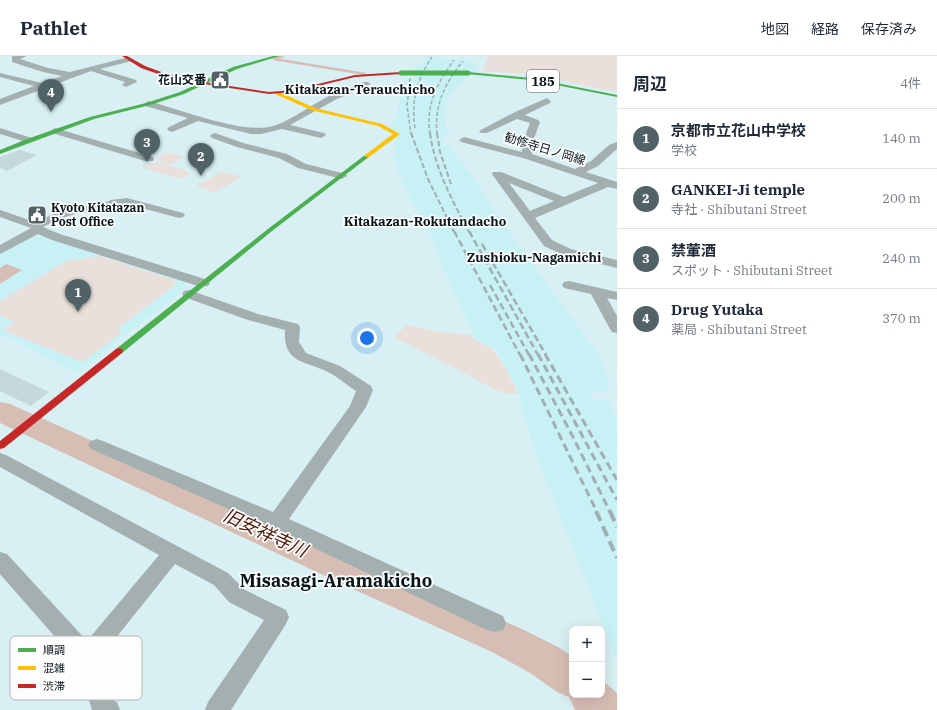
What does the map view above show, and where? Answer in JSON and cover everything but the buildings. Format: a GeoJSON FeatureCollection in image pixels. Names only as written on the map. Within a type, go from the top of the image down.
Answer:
{"type":"FeatureCollection","features":[{"type":"Feature","properties":{"kind":"main road"},"geometry":{"type":"LineString","coordinates":[[0,152],[29,140],[92,118],[148,104],[192,89],[235,68],[278,56]]}},
{"type":"Feature","properties":{"kind":"main road","name":"185"},"geometry":{"type":"LineString","coordinates":[[126,58],[156,72],[206,83],[277,93],[293,91],[350,77],[401,73],[468,73],[536,79],[617,96]]}},
{"type":"Feature","properties":{"kind":"main road","name":"185"},"geometry":{"type":"LineString","coordinates":[[277,93],[313,109],[380,125],[397,133],[396,136],[371,152],[342,176]]}},
{"type":"Feature","properties":{"kind":"main road"},"geometry":{"type":"LineString","coordinates":[[0,446],[36,419],[188,294],[342,176]]}},
{"type":"Feature","properties":{"kind":"street"},"geometry":{"type":"LineString","coordinates":[[23,56],[15,58],[15,60],[46,70],[71,75]]}},
{"type":"Feature","properties":{"kind":"street"},"geometry":{"type":"LineString","coordinates":[[0,102],[71,75],[126,58]]}},
{"type":"Feature","properties":{"kind":"street"},"geometry":{"type":"LineString","coordinates":[[92,69],[133,82]]}},
{"type":"Feature","properties":{"kind":"street"},"geometry":{"type":"LineString","coordinates":[[0,75],[44,86]]}},
{"type":"Feature","properties":{"kind":"street"},"geometry":{"type":"LineString","coordinates":[[148,104],[230,127],[256,132],[267,131],[282,126],[332,98],[367,84]]}},
{"type":"Feature","properties":{"kind":"street"},"geometry":{"type":"LineString","coordinates":[[484,131],[547,101]]}},
{"type":"Feature","properties":{"kind":"street"},"geometry":{"type":"LineString","coordinates":[[516,115],[535,122],[527,144],[527,156]]}},
{"type":"Feature","properties":{"kind":"street"},"geometry":{"type":"LineString","coordinates":[[172,129],[196,118]]}},
{"type":"Feature","properties":{"kind":"street"},"geometry":{"type":"LineString","coordinates":[[282,126],[321,135]]}},
{"type":"Feature","properties":{"kind":"street"},"geometry":{"type":"LineString","coordinates":[[205,142],[230,127]]}},
{"type":"Feature","properties":{"kind":"street"},"geometry":{"type":"LineString","coordinates":[[0,131],[29,140]]}},
{"type":"Feature","properties":{"kind":"street"},"geometry":{"type":"LineString","coordinates":[[55,131],[149,159]]}},
{"type":"Feature","properties":{"kind":"street"},"geometry":{"type":"LineString","coordinates":[[215,136],[240,145],[283,156],[302,166],[342,176]]}},
{"type":"Feature","properties":{"kind":"street","name":"勧修寺日ノ岡線"},"geometry":{"type":"LineString","coordinates":[[464,140],[527,156],[612,184]]}},
{"type":"Feature","properties":{"kind":"street"},"geometry":{"type":"LineString","coordinates":[[575,172],[590,167],[615,147]]}},
{"type":"Feature","properties":{"kind":"street"},"geometry":{"type":"LineString","coordinates":[[563,201],[497,174],[548,243],[567,252],[617,264]]}},
{"type":"Feature","properties":{"kind":"street"},"geometry":{"type":"LineString","coordinates":[[529,216],[563,201],[612,184]]}},
{"type":"Feature","properties":{"kind":"street"},"geometry":{"type":"LineString","coordinates":[[0,250],[55,217],[77,210],[105,207],[115,202],[127,201],[180,215]]}},
{"type":"Feature","properties":{"kind":"street"},"geometry":{"type":"LineString","coordinates":[[0,213],[56,237],[203,283]]}},
{"type":"Feature","properties":{"kind":"street"},"geometry":{"type":"LineString","coordinates":[[569,285],[617,296]]}},
{"type":"Feature","properties":{"kind":"street"},"geometry":{"type":"LineString","coordinates":[[596,291],[617,329]]}},
{"type":"Feature","properties":{"kind":"street"},"geometry":{"type":"LineString","coordinates":[[188,294],[273,324],[293,327],[292,342],[300,356],[334,369],[365,390],[358,408],[277,522]]}},
{"type":"Feature","properties":{"kind":"street"},"geometry":{"type":"LineString","coordinates":[[97,445],[277,522],[495,623]]}},
{"type":"Feature","properties":{"kind":"street"},"geometry":{"type":"LineString","coordinates":[[0,459],[221,579],[237,596],[278,617],[216,710]]}},
{"type":"Feature","properties":{"kind":"street"},"geometry":{"type":"LineString","coordinates":[[105,636],[164,565],[171,553]]}},
{"type":"Feature","properties":{"kind":"street"},"geometry":{"type":"LineString","coordinates":[[0,560],[67,636]]}},
{"type":"Feature","properties":{"kind":"street"},"geometry":{"type":"LineString","coordinates":[[101,700],[103,707],[108,710]]}},
{"type":"Feature","properties":{"kind":"shaded area"},"geometry":{"type":"Polygon","coordinates":[[[428,56],[470,61],[477,64],[475,72],[454,90],[449,97],[444,112],[446,128],[449,135],[443,136],[444,146],[449,146],[472,175],[514,239],[601,358],[609,383],[608,389],[605,392],[589,391],[594,400],[608,398],[612,412],[617,418],[617,660],[605,626],[604,626],[535,452],[520,404],[523,404],[516,387],[496,349],[476,339],[436,252],[439,251],[404,186],[396,165],[395,138],[390,127],[397,116],[404,78],[413,79],[416,65],[420,65],[428,56]]]}},
{"type":"Feature","properties":{"kind":"shaded area"},"geometry":{"type":"Polygon","coordinates":[[[489,56],[617,56],[617,92],[527,74],[482,71],[489,56]]]}},
{"type":"Feature","properties":{"kind":"shaded area"},"geometry":{"type":"Polygon","coordinates":[[[167,152],[185,157],[170,165],[155,158],[167,152]]]}},
{"type":"Feature","properties":{"kind":"shaded area"},"geometry":{"type":"Polygon","coordinates":[[[157,162],[185,170],[190,174],[181,179],[141,167],[157,162]]]}},
{"type":"Feature","properties":{"kind":"shaded area"},"geometry":{"type":"Polygon","coordinates":[[[221,172],[240,176],[240,178],[213,192],[196,186],[221,172]]]}},
{"type":"Feature","properties":{"kind":"shaded area"},"geometry":{"type":"Polygon","coordinates":[[[37,233],[183,280],[186,289],[77,373],[5,336],[0,337],[0,253],[37,233]]]}},
{"type":"Feature","properties":{"kind":"shaded area"},"geometry":{"type":"Polygon","coordinates":[[[100,256],[175,280],[174,286],[117,329],[123,332],[82,362],[2,330],[15,322],[0,316],[0,301],[66,261],[100,256]]]}},
{"type":"Feature","properties":{"kind":"shaded area"},"geometry":{"type":"Polygon","coordinates":[[[6,264],[22,270],[0,284],[0,268],[6,264]]]}},
{"type":"Feature","properties":{"kind":"shaded area"},"geometry":{"type":"Polygon","coordinates":[[[406,325],[435,331],[470,335],[488,346],[497,355],[504,366],[518,394],[507,394],[496,390],[394,338],[406,325]]]}},
{"type":"Feature","properties":{"kind":"waterway"},"geometry":{"type":"LineString","coordinates":[[283,56],[274,59],[365,74]]}},
{"type":"Feature","properties":{"kind":"waterway","name":"旧安祥寺川"},"geometry":{"type":"LineString","coordinates":[[0,411],[357,575],[506,640],[544,660],[569,677]]}},
{"type":"Feature","properties":{"kind":"waterway","name":"旧安祥寺川"},"geometry":{"type":"LineString","coordinates":[[592,698],[605,710]]}},
{"type":"Feature","properties":{"kind":"railway"},"geometry":{"type":"LineString","coordinates":[[415,128],[414,109],[416,91],[422,74],[432,57]]}},
{"type":"Feature","properties":{"kind":"railway"},"geometry":{"type":"LineString","coordinates":[[430,134],[429,113],[434,94],[454,60]]}},
{"type":"Feature","properties":{"kind":"railway"},"geometry":{"type":"LineString","coordinates":[[437,133],[437,113],[442,95],[446,86],[463,61]]}},
{"type":"Feature","properties":{"kind":"railway"},"geometry":{"type":"LineString","coordinates":[[410,78],[407,106],[411,134]]}},
{"type":"Feature","properties":{"kind":"railway"},"geometry":{"type":"LineString","coordinates":[[411,133],[428,179],[454,232]]}},
{"type":"Feature","properties":{"kind":"railway"},"geometry":{"type":"LineString","coordinates":[[430,133],[432,146],[440,172],[469,232]]}},
{"type":"Feature","properties":{"kind":"railway"},"geometry":{"type":"LineString","coordinates":[[437,133],[440,152],[451,184]]}},
{"type":"Feature","properties":{"kind":"railway"},"geometry":{"type":"LineString","coordinates":[[454,231],[520,355]]}},
{"type":"Feature","properties":{"kind":"railway"},"geometry":{"type":"LineString","coordinates":[[469,231],[538,355]]}},
{"type":"Feature","properties":{"kind":"railway"},"geometry":{"type":"LineString","coordinates":[[482,244],[546,355]]}},
{"type":"Feature","properties":{"kind":"railway"},"geometry":{"type":"LineString","coordinates":[[490,285],[529,355]]}},
{"type":"Feature","properties":{"kind":"railway"},"geometry":{"type":"LineString","coordinates":[[520,354],[597,512]]}},
{"type":"Feature","properties":{"kind":"railway"},"geometry":{"type":"LineString","coordinates":[[529,354],[572,435],[610,512]]}},
{"type":"Feature","properties":{"kind":"railway"},"geometry":{"type":"LineString","coordinates":[[538,354],[617,500]]}},
{"type":"Feature","properties":{"kind":"railway"},"geometry":{"type":"LineString","coordinates":[[545,354],[617,480]]}},
{"type":"Feature","properties":{"kind":"railway"},"geometry":{"type":"LineString","coordinates":[[596,511],[617,558]]}},
{"type":"Feature","properties":{"kind":"railway"},"geometry":{"type":"LineString","coordinates":[[610,511],[617,527]]}},
{"type":"Feature","properties":{"kind":"traffic: fast"},"geometry":{"type":"LineString","coordinates":[[0,152],[29,140],[92,118],[148,104],[182,93],[235,68],[278,56]]}},
{"type":"Feature","properties":{"kind":"traffic: fast"},"geometry":{"type":"LineString","coordinates":[[401,73],[468,73]]}},
{"type":"Feature","properties":{"kind":"traffic: fast"},"geometry":{"type":"LineString","coordinates":[[468,73],[531,79],[617,96]]}},
{"type":"Feature","properties":{"kind":"traffic: fast"},"geometry":{"type":"LineString","coordinates":[[119,351],[270,230],[367,156]]}},
{"type":"Feature","properties":{"kind":"traffic: slow"},"geometry":{"type":"LineString","coordinates":[[277,93],[313,109],[380,125],[397,134],[367,156]]}},
{"type":"Feature","properties":{"kind":"traffic: jam"},"geometry":{"type":"LineString","coordinates":[[124,56],[143,67],[163,74],[210,84],[269,93],[293,91],[355,76],[401,73]]}},
{"type":"Feature","properties":{"kind":"traffic: jam"},"geometry":{"type":"LineString","coordinates":[[0,446],[119,351]]}},
{"type":"Feature","properties":{"kind":"place","name":"花山交番"},"geometry":{"type":"Point","coordinates":[220,80]}},
{"type":"Feature","properties":{"kind":"place","name":"Drug Yutaka"},"geometry":{"type":"Point","coordinates":[51,112]}},
{"type":"Feature","properties":{"kind":"place","name":"禁葷酒"},"geometry":{"type":"Point","coordinates":[147,162]}},
{"type":"Feature","properties":{"kind":"place","name":"GANKEI-Ji temple"},"geometry":{"type":"Point","coordinates":[201,176]}},
{"type":"Feature","properties":{"kind":"place","name":"Kyoto Kitatazan Post Office"},"geometry":{"type":"Point","coordinates":[37,215]}},
{"type":"Feature","properties":{"kind":"place","name":"京都市立花山中学校"},"geometry":{"type":"Point","coordinates":[78,312]}},
{"type":"Feature","properties":{"kind":"district","name":"Kitakazan-Terauchicho"},"geometry":{"type":"Point","coordinates":[360,89]}},
{"type":"Feature","properties":{"kind":"district","name":"Kitakazan-Rokutandacho"},"geometry":{"type":"Point","coordinates":[425,221]}},
{"type":"Feature","properties":{"kind":"district","name":"Zushioku-Nagamichi"},"geometry":{"type":"Point","coordinates":[534,257]}},
{"type":"Feature","properties":{"kind":"district","name":"Misasagi-Aramakicho"},"geometry":{"type":"Point","coordinates":[336,581]}}]}
